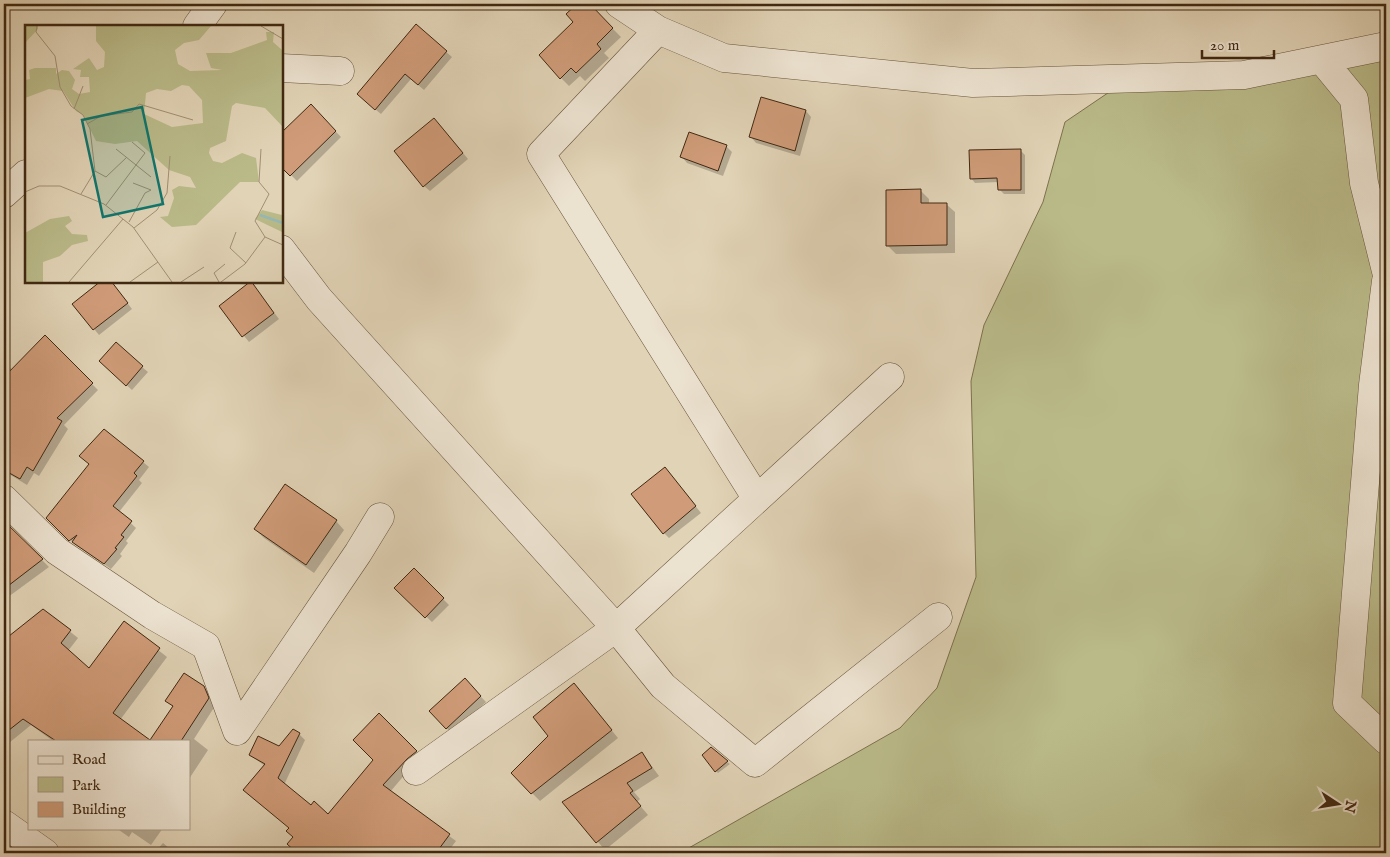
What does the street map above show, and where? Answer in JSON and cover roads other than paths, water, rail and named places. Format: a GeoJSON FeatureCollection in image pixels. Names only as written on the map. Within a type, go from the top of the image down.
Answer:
{"type":"FeatureCollection","features":[{"type":"Feature","properties":{"kind":"street"},"geometry":{"type":"LineString","coordinates":[[198,25],[213,4]]}},
{"type":"Feature","properties":{"kind":"street"},"geometry":{"type":"LineString","coordinates":[[619,4],[658,30],[724,58],[973,83],[1244,75],[1386,46]]}},
{"type":"Feature","properties":{"kind":"street"},"geometry":{"type":"LineString","coordinates":[[658,30],[541,154],[757,499]]}},
{"type":"Feature","properties":{"kind":"street"},"geometry":{"type":"LineString","coordinates":[[1322,60],[1354,99],[1364,183],[1386,271]]}},
{"type":"Feature","properties":{"kind":"street"},"geometry":{"type":"LineString","coordinates":[[282,68],[340,70]]}},
{"type":"Feature","properties":{"kind":"street"},"geometry":{"type":"LineString","coordinates":[[4,194],[25,175]]}},
{"type":"Feature","properties":{"kind":"street"},"geometry":{"type":"LineString","coordinates":[[282,251],[318,300],[616,628],[663,686],[756,763],[938,617]]}},
{"type":"Feature","properties":{"kind":"street"},"geometry":{"type":"LineString","coordinates":[[1386,281],[1372,385],[1347,704],[1386,740]]}},
{"type":"Feature","properties":{"kind":"street"},"geometry":{"type":"LineString","coordinates":[[416,771],[616,628],[890,377]]}},
{"type":"Feature","properties":{"kind":"street"},"geometry":{"type":"LineString","coordinates":[[4,499],[57,551],[152,615],[206,646],[237,731],[358,553],[380,517]]}},
{"type":"Feature","properties":{"kind":"street"},"geometry":{"type":"LineString","coordinates":[[4,824],[45,853]]}}]}
